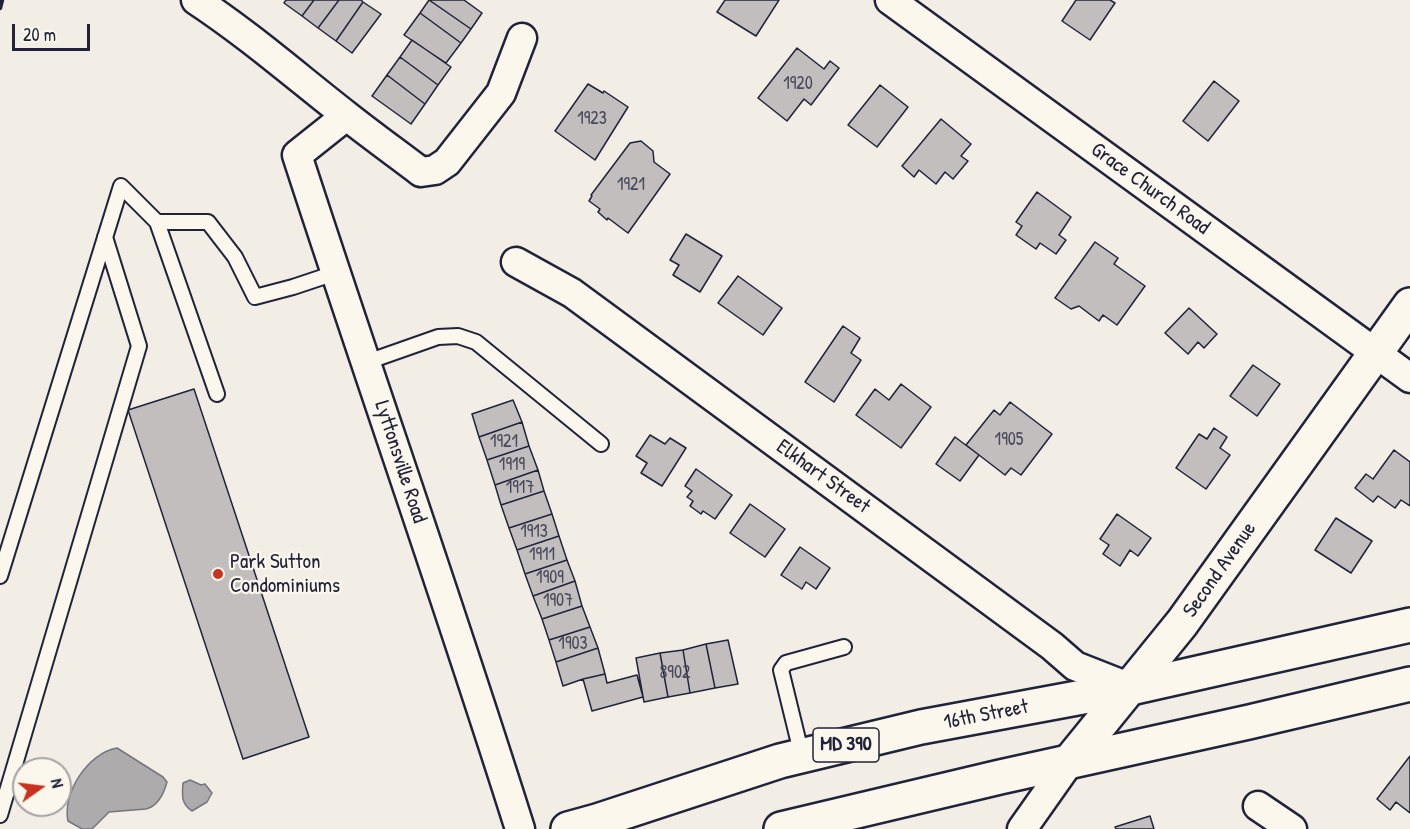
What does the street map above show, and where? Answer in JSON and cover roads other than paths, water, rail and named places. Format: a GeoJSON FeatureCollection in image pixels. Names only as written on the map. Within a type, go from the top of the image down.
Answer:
{"type":"FeatureCollection","features":[{"type":"Feature","properties":{"kind":"main road","name":"Second Avenue"},"geometry":{"type":"LineString","coordinates":[[1070,761],[1182,623],[1410,304]]}},
{"type":"Feature","properties":{"kind":"main road","name":"16th Street"},"geometry":{"type":"LineString","coordinates":[[568,829],[780,761],[921,727],[1131,688],[1410,625]]}},
{"type":"Feature","properties":{"kind":"main road"},"geometry":{"type":"LineString","coordinates":[[781,829],[988,779],[1410,684]]}},
{"type":"Feature","properties":{"kind":"street"},"geometry":{"type":"LineString","coordinates":[[196,0],[222,16],[346,116],[421,172],[435,170],[447,162],[501,93],[522,38]]}},
{"type":"Feature","properties":{"kind":"street","name":"Grace Church Road"},"geometry":{"type":"LineString","coordinates":[[890,0],[1410,378]]}},
{"type":"Feature","properties":{"kind":"street","name":"Lyttonsville Road"},"geometry":{"type":"LineString","coordinates":[[346,116],[297,155],[520,829]]}},
{"type":"Feature","properties":{"kind":"street","name":"Elkhart Street"},"geometry":{"type":"LineString","coordinates":[[516,262],[572,293],[1052,646],[1075,666],[1131,688]]}},
{"type":"Feature","properties":{"kind":"street","name":"Second Avenue"},"geometry":{"type":"LineString","coordinates":[[1022,829],[1070,761]]}},
{"type":"Feature","properties":{"kind":"street"},"geometry":{"type":"LineString","coordinates":[[1258,806],[1292,829]]}},
{"type":"Feature","properties":{"kind":"lane"},"geometry":{"type":"LineString","coordinates":[[0,576],[121,186],[157,222],[217,394]]}},
{"type":"Feature","properties":{"kind":"lane"},"geometry":{"type":"LineString","coordinates":[[157,222],[208,222],[235,258],[255,297],[335,273]]}},
{"type":"Feature","properties":{"kind":"lane"},"geometry":{"type":"LineString","coordinates":[[0,815],[139,346],[105,237]]}},
{"type":"Feature","properties":{"kind":"lane"},"geometry":{"type":"LineString","coordinates":[[367,362],[438,337],[458,336],[476,342],[601,444]]}},
{"type":"Feature","properties":{"kind":"lane"},"geometry":{"type":"LineString","coordinates":[[802,756],[781,670],[786,663],[844,647]]}},
{"type":"Feature","properties":{"kind":"railway"},"geometry":{"type":"LineString","coordinates":[[0,8],[2,0]]}},
{"type":"Feature","properties":{"kind":"place","name":"Park Sutton Condominiums"},"geometry":{"type":"Point","coordinates":[218,574]}}]}
